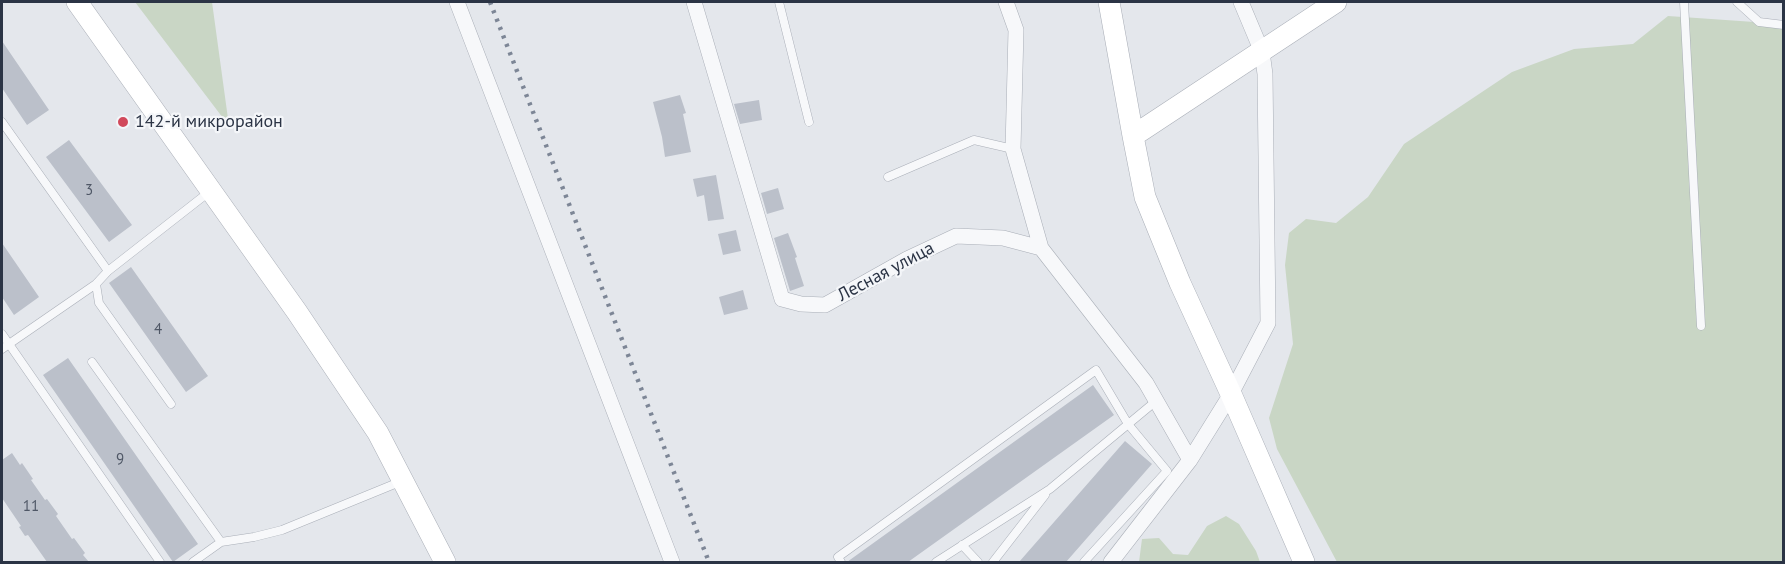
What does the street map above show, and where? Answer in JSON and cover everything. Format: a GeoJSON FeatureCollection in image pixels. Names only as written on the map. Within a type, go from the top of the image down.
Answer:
{"type":"FeatureCollection","features":[{"type":"Feature","properties":{"kind":"street"},"geometry":{"type":"LineString","coordinates":[[77,2],[297,312],[378,433],[445,562]]}},
{"type":"Feature","properties":{"kind":"street"},"geometry":{"type":"LineString","coordinates":[[457,2],[672,562]]}},
{"type":"Feature","properties":{"kind":"street","name":"Лесная улица"},"geometry":{"type":"LineString","coordinates":[[694,2],[782,298],[801,304],[825,305],[907,259],[956,236],[1003,238],[1041,248]]}},
{"type":"Feature","properties":{"kind":"street"},"geometry":{"type":"LineString","coordinates":[[1006,2],[1016,30],[1013,149],[1041,248],[1146,383],[1190,460]]}},
{"type":"Feature","properties":{"kind":"street"},"geometry":{"type":"LineString","coordinates":[[1110,2],[1133,136],[1146,196],[1180,283],[1304,562]]}},
{"type":"Feature","properties":{"kind":"street"},"geometry":{"type":"LineString","coordinates":[[1111,562],[1190,460],[1231,394],[1268,323],[1265,74],[1262,52],[1242,2]]}},
{"type":"Feature","properties":{"kind":"street"},"geometry":{"type":"LineString","coordinates":[[1133,136],[1336,2]]}},
{"type":"Feature","properties":{"kind":"lane"},"geometry":{"type":"LineString","coordinates":[[779,2],[809,122]]}},
{"type":"Feature","properties":{"kind":"lane"},"geometry":{"type":"LineString","coordinates":[[1684,2],[1701,326]]}},
{"type":"Feature","properties":{"kind":"lane"},"geometry":{"type":"LineString","coordinates":[[1737,2],[1759,22],[1784,25]]}},
{"type":"Feature","properties":{"kind":"lane"},"geometry":{"type":"LineString","coordinates":[[2,122],[108,271]]}},
{"type":"Feature","properties":{"kind":"lane"},"geometry":{"type":"LineString","coordinates":[[888,177],[974,140],[1013,149]]}},
{"type":"Feature","properties":{"kind":"lane"},"geometry":{"type":"LineString","coordinates":[[5,346],[96,284],[108,271],[210,191]]}},
{"type":"Feature","properties":{"kind":"lane"},"geometry":{"type":"LineString","coordinates":[[96,284],[99,303],[171,404]]}},
{"type":"Feature","properties":{"kind":"lane"},"geometry":{"type":"LineString","coordinates":[[2,334],[5,346],[160,562]]}},
{"type":"Feature","properties":{"kind":"lane"},"geometry":{"type":"LineString","coordinates":[[92,362],[221,542]]}},
{"type":"Feature","properties":{"kind":"lane"},"geometry":{"type":"LineString","coordinates":[[841,562],[838,557],[1096,370],[1128,424],[1167,471],[1084,562]]}},
{"type":"Feature","properties":{"kind":"lane"},"geometry":{"type":"LineString","coordinates":[[936,562],[1050,489],[1156,401]]}},
{"type":"Feature","properties":{"kind":"lane"},"geometry":{"type":"LineString","coordinates":[[193,562],[221,542],[282,530],[403,481]]}},
{"type":"Feature","properties":{"kind":"lane"},"geometry":{"type":"LineString","coordinates":[[993,562],[1050,489]]}},
{"type":"Feature","properties":{"kind":"lane"},"geometry":{"type":"LineString","coordinates":[[962,545],[978,562]]}},
{"type":"Feature","properties":{"kind":"green space"},"geometry":{"type":"Polygon","coordinates":[[[135,2],[212,2],[229,126],[135,2]]]}},
{"type":"Feature","properties":{"kind":"green space"},"geometry":{"type":"Polygon","coordinates":[[[1668,16],[1783,24],[1783,562],[1337,562],[1277,449],[1269,418],[1293,344],[1285,265],[1289,233],[1306,219],[1336,223],[1368,197],[1404,144],[1512,72],[1574,49],[1633,44],[1668,16]]]}},
{"type":"Feature","properties":{"kind":"green space"},"geometry":{"type":"Polygon","coordinates":[[[1226,516],[1239,524],[1256,551],[1260,562],[1139,562],[1142,539],[1159,538],[1173,554],[1188,555],[1207,526],[1226,516]]]}},
{"type":"Feature","properties":{"kind":"building"},"geometry":{"type":"Polygon","coordinates":[[[2,41],[49,110],[27,125],[2,88],[2,41]]]}},
{"type":"Feature","properties":{"kind":"building"},"geometry":{"type":"Polygon","coordinates":[[[680,95],[686,113],[683,114],[691,152],[665,157],[653,102],[680,95]]]}},
{"type":"Feature","properties":{"kind":"building"},"geometry":{"type":"Polygon","coordinates":[[[759,100],[762,120],[740,124],[734,104],[759,100]]]}},
{"type":"Feature","properties":{"kind":"building"},"geometry":{"type":"Polygon","coordinates":[[[69,140],[132,225],[109,242],[46,157],[69,140]]]}},
{"type":"Feature","properties":{"kind":"building"},"geometry":{"type":"Polygon","coordinates":[[[716,175],[724,219],[708,221],[704,195],[697,197],[693,179],[716,175]]]}},
{"type":"Feature","properties":{"kind":"building"},"geometry":{"type":"Polygon","coordinates":[[[778,188],[784,209],[767,214],[761,193],[778,188]]]}},
{"type":"Feature","properties":{"kind":"building"},"geometry":{"type":"Polygon","coordinates":[[[736,230],[741,251],[723,255],[718,234],[736,230]]]}},
{"type":"Feature","properties":{"kind":"building"},"geometry":{"type":"Polygon","coordinates":[[[788,233],[804,286],[790,291],[774,238],[788,233]]]}},
{"type":"Feature","properties":{"kind":"building"},"geometry":{"type":"Polygon","coordinates":[[[2,243],[39,297],[14,315],[2,297],[2,243]]]}},
{"type":"Feature","properties":{"kind":"building"},"geometry":{"type":"Polygon","coordinates":[[[131,267],[208,376],[186,392],[109,283],[131,267]]]}},
{"type":"Feature","properties":{"kind":"building"},"geometry":{"type":"Polygon","coordinates":[[[743,290],[748,309],[724,315],[719,297],[743,290]]]}},
{"type":"Feature","properties":{"kind":"building"},"geometry":{"type":"Polygon","coordinates":[[[68,358],[198,544],[173,562],[43,375],[68,358]]]}},
{"type":"Feature","properties":{"kind":"building"},"geometry":{"type":"Polygon","coordinates":[[[1093,385],[1114,415],[908,562],[847,562],[1093,385]]]}},
{"type":"Feature","properties":{"kind":"building"},"geometry":{"type":"Polygon","coordinates":[[[1125,441],[1152,464],[1066,562],[1019,562],[1125,441]]]}},
{"type":"Feature","properties":{"kind":"building"},"geometry":{"type":"Polygon","coordinates":[[[12,453],[20,465],[22,463],[33,479],[31,480],[58,514],[56,516],[85,553],[83,555],[89,562],[47,562],[28,535],[25,536],[2,498],[2,460],[12,453]]]}},
{"type":"Feature","properties":{"kind":"railway"},"geometry":{"type":"LineString","coordinates":[[490,2],[709,562]]}},
{"type":"Feature","properties":{"kind":"place","name":"142-й микрорайон"},"geometry":{"type":"Point","coordinates":[123,122]}}]}
